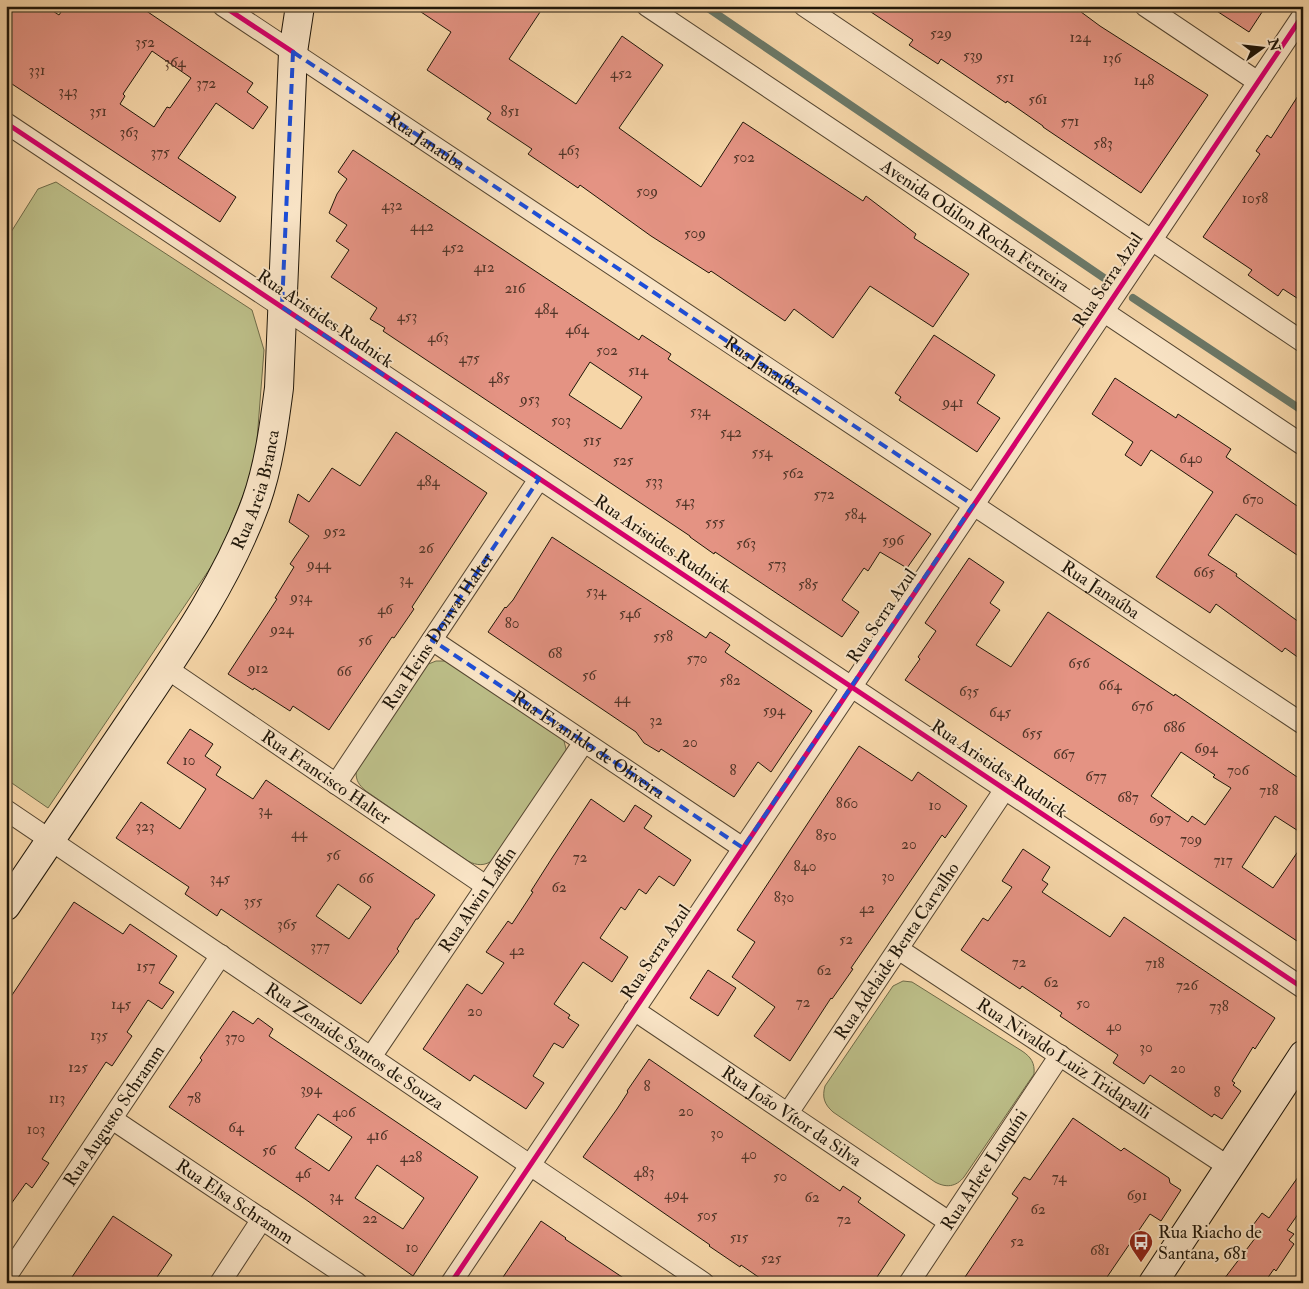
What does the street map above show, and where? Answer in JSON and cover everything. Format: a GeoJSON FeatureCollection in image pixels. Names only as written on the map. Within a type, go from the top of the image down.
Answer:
{"type":"FeatureCollection","features":[{"type":"Feature","properties":{"kind":"street","name":"Rua Janaúba"},"geometry":{"type":"LineString","coordinates":[[223,6],[1303,724]]}},
{"type":"Feature","properties":{"kind":"street","name":"Rua Areia Branca"},"geometry":{"type":"LineString","coordinates":[[6,906],[202,612],[226,570],[243,535],[256,501],[266,470],[274,430],[279,388],[293,52],[300,6]]}},
{"type":"Feature","properties":{"kind":"street","name":"Avenida Odilon Rocha Ferreira"},"geometry":{"type":"LineString","coordinates":[[647,6],[1303,445]]}},
{"type":"Feature","properties":{"kind":"street"},"geometry":{"type":"LineString","coordinates":[[804,6],[1303,342]]}},
{"type":"Feature","properties":{"kind":"street"},"geometry":{"type":"LineString","coordinates":[[1145,6],[1258,82]]}},
{"type":"Feature","properties":{"kind":"street","name":"Rua Serra Azul"},"geometry":{"type":"LineString","coordinates":[[451,1283],[1303,15]]}},
{"type":"Feature","properties":{"kind":"street","name":"Rua Aristides Rudnick"},"geometry":{"type":"LineString","coordinates":[[6,123],[1303,988]]}},
{"type":"Feature","properties":{"kind":"street","name":"Rua Heins Dorival Halter"},"geometry":{"type":"LineString","coordinates":[[336,784],[540,479]]}},
{"type":"Feature","properties":{"kind":"street","name":"Rua Evanildo de Oliveira"},"geometry":{"type":"LineString","coordinates":[[432,640],[743,848]]}},
{"type":"Feature","properties":{"kind":"street","name":"Rua Francisco Halter"},"geometry":{"type":"LineString","coordinates":[[166,668],[486,886]]}},
{"type":"Feature","properties":{"kind":"street","name":"Rua Alwin Laffin"},"geometry":{"type":"LineString","coordinates":[[372,1057],[584,742]]}},
{"type":"Feature","properties":{"kind":"street","name":"Rua Adelaide Benta Carvalho"},"geometry":{"type":"LineString","coordinates":[[788,1113],[1005,789]]}},
{"type":"Feature","properties":{"kind":"street","name":"Rua Zenaide Santos de Souza"},"geometry":{"type":"LineString","coordinates":[[6,810],[530,1165],[679,1276],[704,1283]]}},
{"type":"Feature","properties":{"kind":"street","name":"Rua Nivaldo Luiz Tridapalli"},"geometry":{"type":"LineString","coordinates":[[898,949],[1230,1167]]}},
{"type":"Feature","properties":{"kind":"street","name":"Rua Augusto Schramm"},"geometry":{"type":"LineString","coordinates":[[6,1277],[221,955]]}},
{"type":"Feature","properties":{"kind":"street","name":"Rua João Vítor da Silva"},"geometry":{"type":"LineString","coordinates":[[634,1010],[949,1222]]}},
{"type":"Feature","properties":{"kind":"street"},"geometry":{"type":"LineString","coordinates":[[1153,1283],[1303,1055]]}},
{"type":"Feature","properties":{"kind":"street","name":"Rua Arlete Luquíni"},"geometry":{"type":"LineString","coordinates":[[909,1283],[1060,1056]]}},
{"type":"Feature","properties":{"kind":"street","name":"Rua Elsa Schramm"},"geometry":{"type":"LineString","coordinates":[[112,1119],[357,1283]]}},
{"type":"Feature","properties":{"kind":"street"},"geometry":{"type":"LineString","coordinates":[[220,1283],[262,1219]]}},
{"type":"Feature","properties":{"kind":"highlighted area"},"geometry":{"type":"Polygon","coordinates":[[[293,52],[973,505],[743,848],[432,640],[539,479],[282,307],[293,52]]]}},
{"type":"Feature","properties":{"kind":"green space"},"geometry":{"type":"Polygon","coordinates":[[[56,182],[252,310],[264,350],[255,466],[219,555],[48,808],[6,779],[6,240],[38,189],[56,182]]]}},
{"type":"Feature","properties":{"kind":"green space"},"geometry":{"type":"Polygon","coordinates":[[[436,661],[445,661],[563,737],[567,753],[493,860],[484,864],[475,864],[468,861],[366,791],[360,785],[357,778],[356,772],[426,665],[436,661]]]}},
{"type":"Feature","properties":{"kind":"green space"},"geometry":{"type":"Polygon","coordinates":[[[903,981],[912,982],[1022,1051],[1030,1058],[1034,1067],[1034,1074],[964,1177],[958,1183],[951,1186],[935,1182],[833,1112],[824,1100],[825,1086],[893,986],[903,981]]]}},
{"type":"Feature","properties":{"kind":"building"},"geometry":{"type":"Polygon","coordinates":[[[13,6],[45,6],[59,15],[65,6],[139,6],[253,83],[247,92],[268,107],[253,129],[216,103],[178,158],[236,197],[220,222],[6,80],[6,16],[13,6]],[[152,51],[123,94],[125,96],[120,104],[154,127],[167,107],[170,108],[191,78],[152,51]]]}},
{"type":"Feature","properties":{"kind":"building"},"geometry":{"type":"Polygon","coordinates":[[[412,6],[544,6],[509,59],[576,104],[622,36],[663,65],[619,128],[701,187],[743,122],[863,201],[866,196],[916,234],[914,238],[969,274],[933,327],[870,286],[833,338],[794,309],[785,321],[711,271],[709,273],[651,236],[580,185],[578,188],[528,154],[532,149],[487,119],[491,113],[427,70],[451,32],[412,6]]]}},
{"type":"Feature","properties":{"kind":"building"},"geometry":{"type":"Polygon","coordinates":[[[862,6],[1073,6],[1100,26],[1208,95],[1141,193],[1007,101],[1006,103],[941,59],[938,64],[909,45],[913,40],[862,6]]]}},
{"type":"Feature","properties":{"kind":"building"},"geometry":{"type":"Polygon","coordinates":[[[1209,6],[1266,6],[1249,32],[1209,6]]]}},
{"type":"Feature","properties":{"kind":"building"},"geometry":{"type":"Polygon","coordinates":[[[1303,88],[1303,302],[1283,289],[1278,296],[1248,275],[1252,270],[1203,237],[1260,154],[1256,151],[1267,135],[1271,138],[1303,88]]]}},
{"type":"Feature","properties":{"kind":"building"},"geometry":{"type":"Polygon","coordinates":[[[353,150],[639,340],[642,335],[671,354],[668,359],[931,534],[907,568],[880,552],[868,571],[864,568],[842,600],[859,612],[842,637],[715,552],[714,554],[690,536],[383,331],[385,328],[370,319],[377,308],[331,277],[349,250],[336,241],[347,225],[329,213],[337,194],[347,179],[338,172],[353,150]],[[590,362],[569,395],[621,429],[642,397],[590,362]]]}},
{"type":"Feature","properties":{"kind":"building"},"geometry":{"type":"Polygon","coordinates":[[[934,335],[995,375],[977,403],[1000,418],[977,452],[899,400],[901,397],[895,393],[934,335]]]}},
{"type":"Feature","properties":{"kind":"building"},"geometry":{"type":"Polygon","coordinates":[[[1115,378],[1176,418],[1178,414],[1231,449],[1226,457],[1303,510],[1303,559],[1236,514],[1208,555],[1237,574],[1236,576],[1303,625],[1303,661],[1285,648],[1282,652],[1216,604],[1210,613],[1156,577],[1213,492],[1151,450],[1141,466],[1125,455],[1133,442],[1092,414],[1115,378]]]}},
{"type":"Feature","properties":{"kind":"building"},"geometry":{"type":"Polygon","coordinates":[[[396,432],[487,493],[412,607],[414,609],[394,638],[392,637],[329,730],[293,706],[290,711],[228,674],[277,599],[275,598],[294,567],[290,564],[309,536],[289,522],[298,494],[309,502],[332,468],[360,486],[396,432]]]}},
{"type":"Feature","properties":{"kind":"building"},"geometry":{"type":"Polygon","coordinates":[[[552,537],[706,638],[710,632],[730,645],[725,652],[812,711],[771,772],[758,762],[734,797],[661,749],[659,752],[644,743],[636,732],[488,632],[505,607],[513,600],[552,537]]]}},
{"type":"Feature","properties":{"kind":"building"},"geometry":{"type":"Polygon","coordinates":[[[969,558],[1004,582],[990,603],[1000,610],[976,645],[1011,667],[1048,612],[1174,696],[1175,694],[1303,781],[1303,834],[1275,816],[1242,867],[1273,888],[1303,844],[1303,945],[905,680],[936,631],[925,623],[969,558]],[[1181,752],[1151,796],[1188,822],[1192,816],[1205,825],[1231,788],[1213,777],[1215,775],[1181,752]]]}},
{"type":"Feature","properties":{"kind":"building"},"geometry":{"type":"Polygon","coordinates":[[[190,729],[213,744],[205,756],[221,767],[216,775],[253,799],[266,780],[435,895],[418,919],[416,919],[397,949],[399,951],[361,1004],[221,909],[217,916],[185,894],[189,887],[116,838],[141,802],[180,829],[206,789],[167,763],[190,729]],[[338,884],[316,916],[349,939],[371,907],[338,884]]]}},
{"type":"Feature","properties":{"kind":"building"},"geometry":{"type":"Polygon","coordinates":[[[859,746],[912,781],[918,772],[967,806],[945,838],[942,835],[790,1061],[754,1036],[775,1007],[732,977],[755,942],[737,930],[859,746]]]}},
{"type":"Feature","properties":{"kind":"building"},"geometry":{"type":"Polygon","coordinates":[[[591,799],[624,822],[635,805],[652,816],[644,828],[691,860],[674,886],[659,876],[646,894],[639,889],[625,910],[621,907],[600,938],[628,957],[612,982],[583,962],[554,1004],[570,1015],[568,1018],[579,1025],[563,1048],[554,1043],[533,1076],[544,1083],[526,1109],[474,1075],[470,1081],[423,1049],[467,984],[482,994],[504,963],[486,952],[508,921],[512,924],[533,892],[531,891],[591,799]]]}},
{"type":"Feature","properties":{"kind":"building"},"geometry":{"type":"Polygon","coordinates":[[[1023,849],[1050,867],[1042,880],[1048,884],[1042,892],[1110,937],[1124,917],[1275,1018],[1255,1049],[1253,1047],[1232,1081],[1235,1083],[1233,1085],[1241,1091],[1222,1119],[1214,1114],[1212,1117],[1150,1075],[1144,1084],[1113,1063],[1118,1055],[1060,1016],[1062,1013],[1022,986],[1020,989],[961,950],[983,918],[988,921],[1012,887],[1002,881],[1023,849]]]}},
{"type":"Feature","properties":{"kind":"building"},"geometry":{"type":"Polygon","coordinates":[[[74,902],[123,934],[130,924],[177,956],[159,983],[174,992],[162,1009],[148,1000],[127,1032],[132,1036],[112,1066],[106,1062],[42,1159],[49,1163],[32,1188],[26,1183],[6,1211],[6,1004],[74,902]]]}},
{"type":"Feature","properties":{"kind":"building"},"geometry":{"type":"Polygon","coordinates":[[[708,970],[736,988],[718,1016],[690,998],[708,970]]]}},
{"type":"Feature","properties":{"kind":"building"},"geometry":{"type":"Polygon","coordinates":[[[233,1011],[253,1024],[258,1018],[273,1029],[269,1036],[478,1177],[413,1276],[305,1199],[169,1107],[202,1060],[200,1058],[233,1011]],[[318,1114],[295,1148],[329,1171],[352,1137],[318,1114]],[[377,1165],[355,1198],[403,1229],[424,1198],[377,1165]]]}},
{"type":"Feature","properties":{"kind":"building"},"geometry":{"type":"Polygon","coordinates":[[[649,1059],[840,1191],[843,1186],[861,1198],[858,1202],[905,1235],[873,1283],[767,1283],[709,1246],[583,1157],[649,1059]]]}},
{"type":"Feature","properties":{"kind":"building"},"geometry":{"type":"Polygon","coordinates":[[[1073,1118],[1121,1151],[1124,1148],[1169,1178],[1170,1183],[1181,1190],[1161,1221],[1150,1214],[1103,1283],[961,1283],[1018,1198],[1012,1194],[1024,1177],[1030,1180],[1073,1118]]]}},
{"type":"Feature","properties":{"kind":"building"},"geometry":{"type":"Polygon","coordinates":[[[1303,1170],[1303,1207],[1287,1230],[1294,1234],[1289,1240],[1294,1244],[1276,1271],[1274,1269],[1264,1283],[1221,1283],[1256,1237],[1248,1232],[1262,1213],[1269,1218],[1303,1170]]]}},
{"type":"Feature","properties":{"kind":"building"},"geometry":{"type":"Polygon","coordinates":[[[113,1216],[172,1255],[153,1283],[68,1283],[113,1216]]]}},
{"type":"Feature","properties":{"kind":"building"},"geometry":{"type":"Polygon","coordinates":[[[541,1221],[565,1239],[631,1283],[499,1283],[541,1221]]]}},
{"type":"Feature","properties":{"kind":"waterway"},"geometry":{"type":"LineString","coordinates":[[705,6],[1104,278]]}},
{"type":"Feature","properties":{"kind":"waterway"},"geometry":{"type":"LineString","coordinates":[[1133,298],[1303,411]]}},
{"type":"Feature","properties":{"kind":"cycle path"},"geometry":{"type":"LineString","coordinates":[[223,6],[293,52]]}},
{"type":"Feature","properties":{"kind":"cycle path"},"geometry":{"type":"LineString","coordinates":[[451,1283],[1303,15]]}},
{"type":"Feature","properties":{"kind":"cycle path"},"geometry":{"type":"LineString","coordinates":[[6,123],[1303,988]]}},
{"type":"Feature","properties":{"kind":"place","name":"Rua Riacho de Santana, 681"},"geometry":{"type":"Point","coordinates":[1141,1263]}}]}
